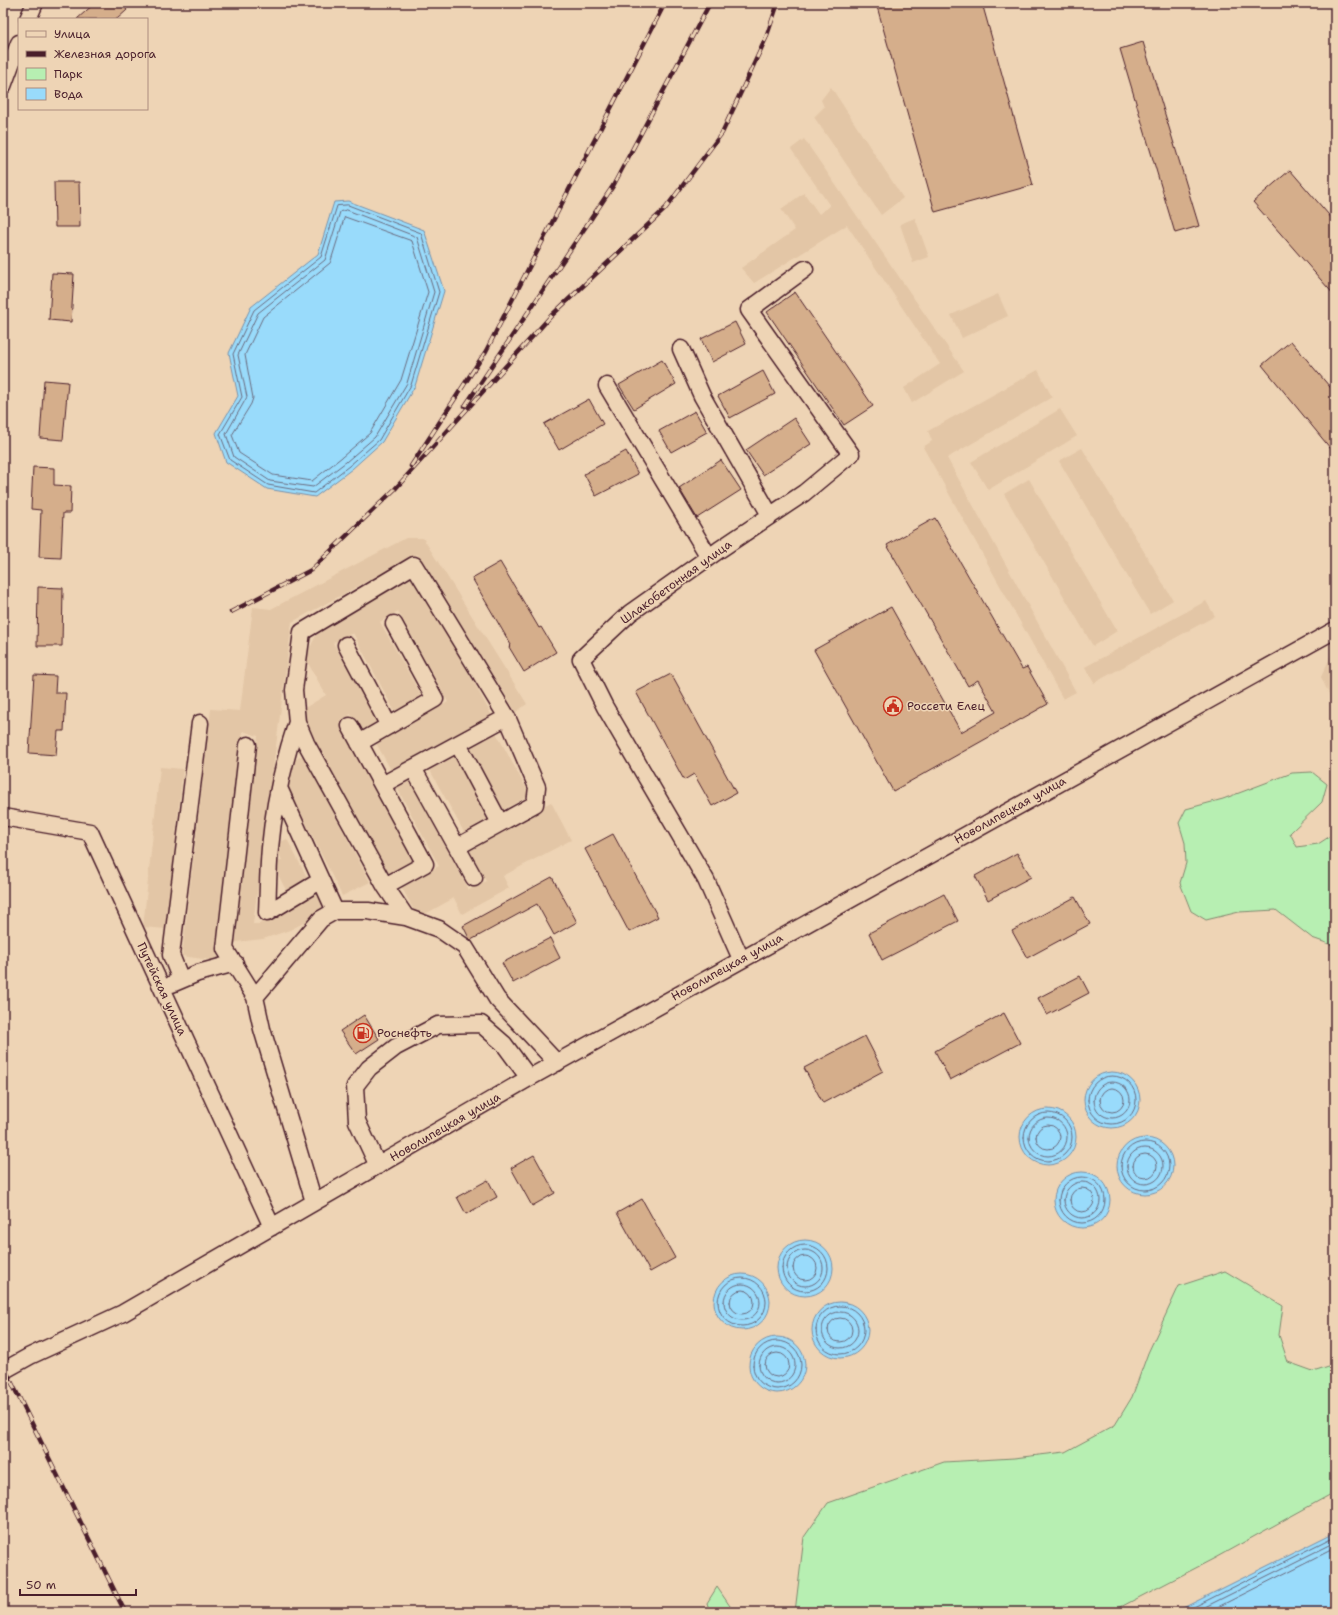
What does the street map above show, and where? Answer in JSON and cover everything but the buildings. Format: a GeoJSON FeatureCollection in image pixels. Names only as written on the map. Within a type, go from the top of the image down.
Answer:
{"type":"FeatureCollection","features":[{"type":"Feature","properties":{"kind":"street"},"geometry":{"type":"LineString","coordinates":[[28,18],[35,3]]}},
{"type":"Feature","properties":{"kind":"street"},"geometry":{"type":"LineString","coordinates":[[3,86],[18,46]]}},
{"type":"Feature","properties":{"kind":"street","name":"Шлакобетонная улица"},"geometry":{"type":"LineString","coordinates":[[741,959],[706,880],[605,707],[581,659],[630,613],[709,557],[804,493],[851,454],[749,310],[805,269]]}},
{"type":"Feature","properties":{"kind":"street"},"geometry":{"type":"LineString","coordinates":[[681,349],[702,396],[770,515]]}},
{"type":"Feature","properties":{"kind":"street"},"geometry":{"type":"LineString","coordinates":[[607,386],[709,557]]}},
{"type":"Feature","properties":{"kind":"street"},"geometry":{"type":"LineString","coordinates":[[406,917],[385,886],[306,743],[297,722],[294,690],[302,632],[414,565],[507,717],[537,787],[535,804],[457,847]]}},
{"type":"Feature","properties":{"kind":"street"},"geometry":{"type":"LineString","coordinates":[[359,743],[435,699],[394,624]]}},
{"type":"Feature","properties":{"kind":"street","name":"Новолипецкая улица"},"geometry":{"type":"LineString","coordinates":[[3,1371],[30,1356],[123,1313],[529,1078],[1335,630]]}},
{"type":"Feature","properties":{"kind":"street"},"geometry":{"type":"LineString","coordinates":[[346,646],[389,726]]}},
{"type":"Feature","properties":{"kind":"street"},"geometry":{"type":"LineString","coordinates":[[382,785],[507,717]]}},
{"type":"Feature","properties":{"kind":"street"},"geometry":{"type":"LineString","coordinates":[[297,722],[287,752],[279,788],[270,848],[267,913],[320,881]]}},
{"type":"Feature","properties":{"kind":"street"},"geometry":{"type":"LineString","coordinates":[[181,980],[171,955],[200,723]]}},
{"type":"Feature","properties":{"kind":"street"},"geometry":{"type":"LineString","coordinates":[[350,726],[424,864],[385,886]]}},
{"type":"Feature","properties":{"kind":"street"},"geometry":{"type":"LineString","coordinates":[[458,744],[500,823]]}},
{"type":"Feature","properties":{"kind":"street"},"geometry":{"type":"LineString","coordinates":[[248,745],[225,949],[255,997],[264,1036],[314,1202]]}},
{"type":"Feature","properties":{"kind":"street"},"geometry":{"type":"LineString","coordinates":[[413,768],[474,878]]}},
{"type":"Feature","properties":{"kind":"street"},"geometry":{"type":"LineString","coordinates":[[279,788],[320,881],[335,911]]}},
{"type":"Feature","properties":{"kind":"street","name":"Путейская улица"},"geometry":{"type":"LineString","coordinates":[[3,817],[90,832],[272,1227]]}},
{"type":"Feature","properties":{"kind":"street"},"geometry":{"type":"LineString","coordinates":[[255,997],[321,919],[335,911],[368,911],[406,917],[439,929],[465,948],[497,999],[557,1063]]}},
{"type":"Feature","properties":{"kind":"street"},"geometry":{"type":"LineString","coordinates":[[162,988],[198,973],[235,963]]}},
{"type":"Feature","properties":{"kind":"street"},"geometry":{"type":"LineString","coordinates":[[378,1166],[357,1121],[355,1086],[369,1068],[396,1047],[438,1026],[481,1024],[504,1044],[529,1078]]}},
{"type":"Feature","properties":{"kind":"shaded area"},"geometry":{"type":"Polygon","coordinates":[[[831,87],[903,198],[881,215],[814,117],[824,107],[821,100],[831,87]]]}},
{"type":"Feature","properties":{"kind":"shaded area"},"geometry":{"type":"Polygon","coordinates":[[[804,139],[964,371],[912,403],[904,388],[940,364],[847,225],[754,283],[741,268],[795,230],[781,209],[804,193],[819,214],[830,206],[791,149],[804,139]]]}},
{"type":"Feature","properties":{"kind":"shaded area"},"geometry":{"type":"Polygon","coordinates":[[[915,218],[929,257],[913,263],[900,224],[915,218]]]}},
{"type":"Feature","properties":{"kind":"shaded area"},"geometry":{"type":"Polygon","coordinates":[[[998,294],[1008,316],[962,338],[951,315],[998,294]]]}},
{"type":"Feature","properties":{"kind":"shaded area"},"geometry":{"type":"Polygon","coordinates":[[[1038,370],[1052,397],[947,458],[1076,692],[1063,699],[923,447],[932,441],[928,431],[1038,370]]]}},
{"type":"Feature","properties":{"kind":"shaded area"},"geometry":{"type":"Polygon","coordinates":[[[1060,409],[1077,436],[988,490],[971,462],[1060,409]]]}},
{"type":"Feature","properties":{"kind":"shaded area"},"geometry":{"type":"Polygon","coordinates":[[[1082,448],[1173,600],[1150,614],[1059,461],[1082,448]]]}},
{"type":"Feature","properties":{"kind":"shaded area"},"geometry":{"type":"Polygon","coordinates":[[[1029,479],[1117,631],[1093,646],[1004,494],[1029,479]]]}},
{"type":"Feature","properties":{"kind":"shaded area"},"geometry":{"type":"Polygon","coordinates":[[[406,538],[423,538],[527,704],[516,712],[417,554],[292,622],[253,924],[259,924],[317,894],[326,911],[290,930],[263,939],[236,942],[234,936],[258,736],[243,731],[217,961],[182,956],[211,709],[240,711],[253,607],[271,609],[406,538]]]}},
{"type":"Feature","properties":{"kind":"shaded area"},"geometry":{"type":"Polygon","coordinates":[[[416,576],[492,716],[391,770],[376,743],[448,702],[398,611],[380,622],[422,697],[395,712],[353,633],[333,643],[379,722],[362,733],[351,714],[340,721],[414,864],[388,877],[300,711],[326,695],[305,658],[321,625],[416,576]]]}},
{"type":"Feature","properties":{"kind":"shaded area"},"geometry":{"type":"Polygon","coordinates":[[[1206,601],[1215,616],[1094,683],[1085,667],[1206,601]]]}},
{"type":"Feature","properties":{"kind":"shaded area"},"geometry":{"type":"Polygon","coordinates":[[[1335,647],[1335,707],[1321,677],[1335,647]]]}},
{"type":"Feature","properties":{"kind":"shaded area"},"geometry":{"type":"Polygon","coordinates":[[[495,731],[530,795],[503,810],[468,746],[495,731]]]}},
{"type":"Feature","properties":{"kind":"shaded area"},"geometry":{"type":"Polygon","coordinates":[[[452,751],[489,818],[464,832],[427,765],[452,751]]]}},
{"type":"Feature","properties":{"kind":"shaded area"},"geometry":{"type":"Polygon","coordinates":[[[303,755],[370,882],[342,896],[286,783],[292,762],[303,755]]]}},
{"type":"Feature","properties":{"kind":"shaded area"},"geometry":{"type":"Polygon","coordinates":[[[160,767],[183,769],[166,929],[143,927],[160,767]]]}},
{"type":"Feature","properties":{"kind":"shaded area"},"geometry":{"type":"Polygon","coordinates":[[[409,779],[469,890],[486,881],[467,847],[551,802],[571,840],[503,876],[509,888],[462,914],[454,898],[418,918],[401,886],[439,866],[396,786],[409,779]]]}},
{"type":"Feature","properties":{"kind":"shaded area"},"geometry":{"type":"Polygon","coordinates":[[[287,839],[309,881],[287,892],[273,865],[282,860],[274,845],[287,839]]]}},
{"type":"Feature","properties":{"kind":"green space"},"geometry":{"type":"Polygon","coordinates":[[[1312,772],[1327,784],[1322,802],[1290,833],[1297,847],[1318,844],[1335,833],[1335,946],[1312,938],[1276,910],[1239,912],[1206,920],[1191,911],[1180,883],[1186,863],[1185,843],[1179,823],[1186,809],[1223,799],[1292,773],[1312,772]]]}},
{"type":"Feature","properties":{"kind":"green space"},"geometry":{"type":"Polygon","coordinates":[[[1225,1271],[1283,1306],[1279,1335],[1288,1362],[1313,1371],[1335,1364],[1335,1492],[1215,1558],[1111,1612],[795,1612],[804,1537],[828,1503],[944,1462],[1014,1458],[1065,1452],[1115,1425],[1132,1397],[1148,1353],[1179,1286],[1225,1271]]]}},
{"type":"Feature","properties":{"kind":"green space"},"geometry":{"type":"Polygon","coordinates":[[[717,1587],[734,1612],[710,1612],[707,1603],[717,1587]]]}},
{"type":"Feature","properties":{"kind":"water"},"geometry":{"type":"Polygon","coordinates":[[[348,201],[424,230],[444,291],[415,386],[382,442],[352,469],[315,497],[267,489],[226,462],[216,433],[238,396],[229,353],[251,307],[318,254],[334,202],[348,201]]]}},
{"type":"Feature","properties":{"kind":"water"},"geometry":{"type":"Polygon","coordinates":[[[1112,1072],[1127,1077],[1135,1085],[1140,1100],[1135,1115],[1127,1123],[1112,1128],[1097,1123],[1089,1115],[1084,1100],[1089,1085],[1097,1077],[1112,1072]]]}},
{"type":"Feature","properties":{"kind":"water"},"geometry":{"type":"Polygon","coordinates":[[[1048,1109],[1063,1114],[1071,1122],[1076,1137],[1071,1152],[1063,1160],[1048,1165],[1033,1160],[1025,1152],[1020,1137],[1025,1122],[1033,1114],[1048,1109]]]}},
{"type":"Feature","properties":{"kind":"water"},"geometry":{"type":"Polygon","coordinates":[[[1145,1138],[1160,1143],[1168,1151],[1173,1166],[1168,1181],[1160,1189],[1145,1194],[1130,1189],[1122,1181],[1117,1166],[1122,1151],[1130,1143],[1145,1138]]]}},
{"type":"Feature","properties":{"kind":"water"},"geometry":{"type":"Polygon","coordinates":[[[1082,1172],[1097,1177],[1105,1185],[1110,1200],[1105,1215],[1097,1223],[1082,1228],[1067,1223],[1059,1215],[1054,1200],[1059,1185],[1067,1177],[1082,1172]]]}},
{"type":"Feature","properties":{"kind":"water"},"geometry":{"type":"Polygon","coordinates":[[[805,1240],[820,1245],[828,1253],[833,1268],[828,1283],[820,1291],[805,1296],[790,1291],[782,1283],[777,1268],[782,1253],[790,1245],[805,1240]]]}},
{"type":"Feature","properties":{"kind":"water"},"geometry":{"type":"Polygon","coordinates":[[[742,1274],[757,1279],[765,1287],[770,1302],[765,1317],[757,1325],[742,1330],[727,1325],[719,1317],[714,1302],[719,1287],[727,1279],[742,1274]]]}},
{"type":"Feature","properties":{"kind":"water"},"geometry":{"type":"Polygon","coordinates":[[[840,1302],[855,1307],[863,1315],[868,1330],[863,1345],[855,1353],[840,1358],[825,1353],[817,1345],[812,1330],[817,1315],[825,1307],[840,1302]]]}},
{"type":"Feature","properties":{"kind":"water"},"geometry":{"type":"Polygon","coordinates":[[[777,1337],[792,1342],[800,1350],[805,1365],[800,1380],[792,1388],[777,1393],[762,1388],[754,1380],[749,1365],[754,1350],[762,1342],[777,1337]]]}},
{"type":"Feature","properties":{"kind":"water"},"geometry":{"type":"Polygon","coordinates":[[[1335,1532],[1335,1612],[1175,1612],[1335,1532]]]}},
{"type":"Feature","properties":{"kind":"railway"},"geometry":{"type":"LineString","coordinates":[[411,466],[486,351],[665,3]]}},
{"type":"Feature","properties":{"kind":"railway"},"geometry":{"type":"LineString","coordinates":[[465,406],[613,186],[710,3]]}},
{"type":"Feature","properties":{"kind":"railway"},"geometry":{"type":"LineString","coordinates":[[231,612],[311,570],[395,489],[551,316],[665,209],[722,133],[766,38],[778,3]]}},
{"type":"Feature","properties":{"kind":"railway"},"geometry":{"type":"LineString","coordinates":[[3,1365],[125,1612]]}},
{"type":"Feature","properties":{"kind":"place","name":"Россети Елец"},"geometry":{"type":"Point","coordinates":[893,706]}},
{"type":"Feature","properties":{"kind":"place","name":"Роснефть"},"geometry":{"type":"Point","coordinates":[363,1033]}}]}
